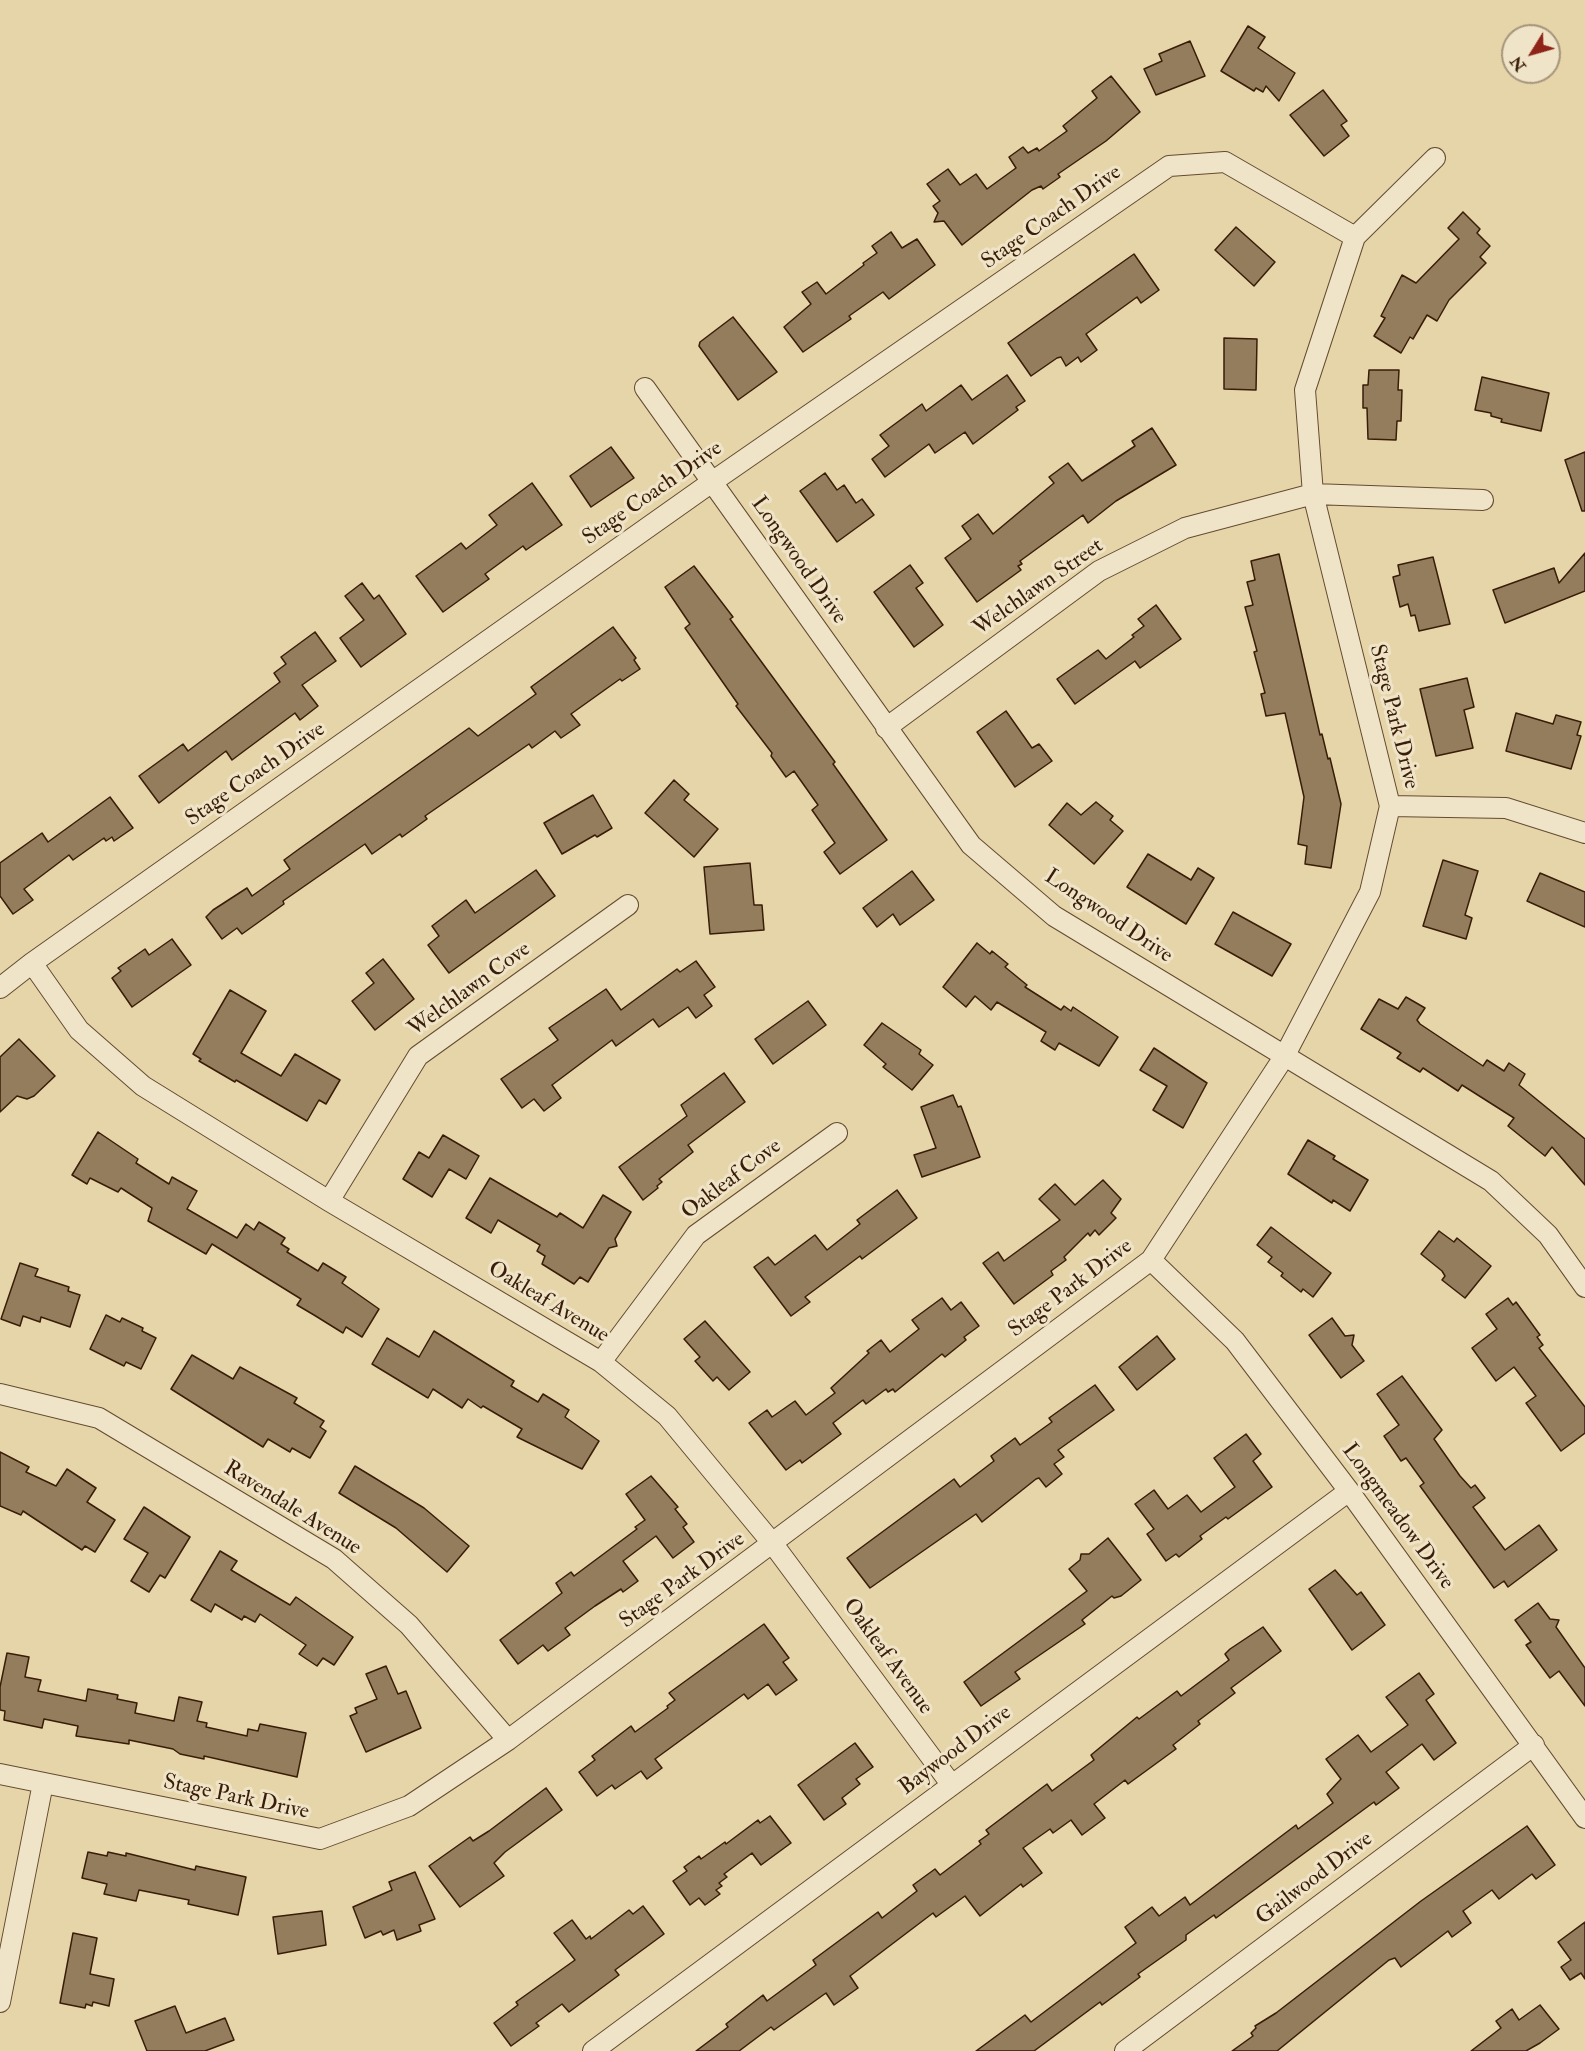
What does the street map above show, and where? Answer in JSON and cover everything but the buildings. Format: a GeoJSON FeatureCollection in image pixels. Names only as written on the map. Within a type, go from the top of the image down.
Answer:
{"type":"FeatureCollection","features":[{"type":"Feature","properties":{"kind":"street","name":"Stage Park Drive"},"geometry":{"type":"LineString","coordinates":[[0,1774],[321,1839],[409,1806],[508,1740],[1151,1260],[1284,1057],[1370,892],[1390,806],[1313,494],[1305,390],[1355,237],[1436,158]]}},
{"type":"Feature","properties":{"kind":"street","name":"Stage Coach Drive"},"geometry":{"type":"LineString","coordinates":[[0,988],[32,963],[712,482],[1169,166],[1225,162],[1355,237]]}},
{"type":"Feature","properties":{"kind":"street","name":"Longwood Drive"},"geometry":{"type":"LineString","coordinates":[[645,388],[971,845],[1054,916],[1491,1181],[1548,1235],[1585,1287]]}},
{"type":"Feature","properties":{"kind":"street","name":"Welchlawn Street"},"geometry":{"type":"LineString","coordinates":[[886,728],[1099,571],[1185,528],[1313,494],[1483,500]]}},
{"type":"Feature","properties":{"kind":"street"},"geometry":{"type":"LineString","coordinates":[[1390,806],[1506,808],[1585,833]]}},
{"type":"Feature","properties":{"kind":"street","name":"Welchlawn Cove"},"geometry":{"type":"LineString","coordinates":[[329,1201],[418,1056],[628,905]]}},
{"type":"Feature","properties":{"kind":"street","name":"Oakleaf Avenue"},"geometry":{"type":"LineString","coordinates":[[32,963],[79,1030],[143,1086],[329,1201],[601,1362],[667,1416],[773,1544],[951,1784]]}},
{"type":"Feature","properties":{"kind":"street","name":"Oakleaf Cove"},"geometry":{"type":"LineString","coordinates":[[601,1362],[696,1235],[837,1133]]}},
{"type":"Feature","properties":{"kind":"street","name":"Longmeadow Drive"},"geometry":{"type":"LineString","coordinates":[[1151,1260],[1235,1341],[1349,1491],[1585,1818]]}},
{"type":"Feature","properties":{"kind":"street","name":"Ravendale Avenue"},"geometry":{"type":"LineString","coordinates":[[0,1394],[99,1418],[334,1559],[409,1625],[508,1740]]}},
{"type":"Feature","properties":{"kind":"street","name":"Baywood Drive"},"geometry":{"type":"LineString","coordinates":[[593,2051],[1349,1491]]}},
{"type":"Feature","properties":{"kind":"street","name":"Gailwood Drive"},"geometry":{"type":"LineString","coordinates":[[1125,2051],[1534,1745]]}},
{"type":"Feature","properties":{"kind":"street"},"geometry":{"type":"LineString","coordinates":[[0,2002],[43,1783]]}}]}
